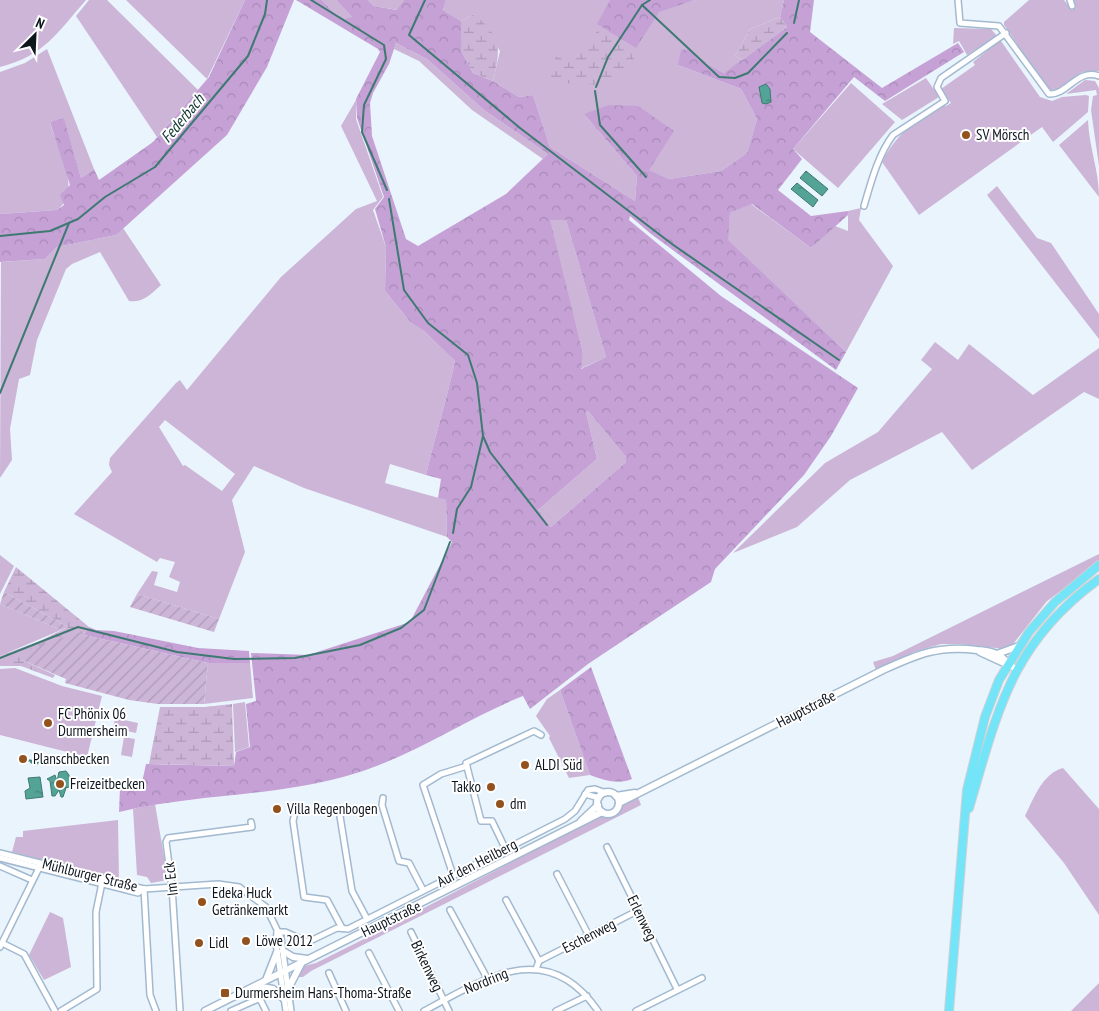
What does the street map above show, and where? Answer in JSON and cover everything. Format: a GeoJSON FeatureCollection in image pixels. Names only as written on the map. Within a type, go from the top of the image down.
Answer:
{"type":"FeatureCollection","features":[{"type":"Feature","properties":{"kind":"main road"},"geometry":{"type":"LineString","coordinates":[[949,1011],[967,790],[978,739],[991,699],[1019,646],[1055,602],[1099,565]]}},
{"type":"Feature","properties":{"kind":"main road"},"geometry":{"type":"LineString","coordinates":[[966,819],[997,714],[1017,669],[1042,632],[1056,616],[1099,579]]}},
{"type":"Feature","properties":{"kind":"street"},"geometry":{"type":"LineString","coordinates":[[958,0],[960,23],[999,26],[1049,94],[1057,93],[1081,76],[1099,76]]}},
{"type":"Feature","properties":{"kind":"street"},"geometry":{"type":"LineString","coordinates":[[864,206],[877,165],[887,143],[893,135],[945,101],[937,87],[941,78],[1006,33]]}},
{"type":"Feature","properties":{"kind":"street"},"geometry":{"type":"LineString","coordinates":[[996,654],[1019,646]]}},
{"type":"Feature","properties":{"kind":"street","name":"Hauptstraße"},"geometry":{"type":"LineString","coordinates":[[206,1011],[602,812],[613,813],[619,803],[642,791],[912,657],[938,649],[958,647],[996,654],[1017,669]]}},
{"type":"Feature","properties":{"kind":"street","name":"Hauptstraße"},"geometry":{"type":"LineString","coordinates":[[977,650],[997,662],[1008,664]]}},
{"type":"Feature","properties":{"kind":"street"},"geometry":{"type":"LineString","coordinates":[[505,848],[492,822],[481,821],[466,763],[534,732],[541,735]]}},
{"type":"Feature","properties":{"kind":"street"},"geometry":{"type":"LineString","coordinates":[[453,875],[423,785],[441,774],[467,766]]}},
{"type":"Feature","properties":{"kind":"street"},"geometry":{"type":"LineString","coordinates":[[602,812],[598,801],[585,794],[592,789],[606,793]]}},
{"type":"Feature","properties":{"kind":"street","name":"Hauptstraße"},"geometry":{"type":"LineString","coordinates":[[577,825],[606,793],[616,796],[642,791]]}},
{"type":"Feature","properties":{"kind":"street","name":"Auf den Heilberg"},"geometry":{"type":"LineString","coordinates":[[277,932],[285,932],[308,942],[337,928],[348,929],[571,815],[585,794]]}},
{"type":"Feature","properties":{"kind":"street"},"geometry":{"type":"LineString","coordinates":[[616,796],[619,803]]}},
{"type":"Feature","properties":{"kind":"street"},"geometry":{"type":"LineString","coordinates":[[383,798],[382,806],[399,861],[409,862],[424,890]]}},
{"type":"Feature","properties":{"kind":"street"},"geometry":{"type":"LineString","coordinates":[[339,810],[352,890],[367,919]]}},
{"type":"Feature","properties":{"kind":"street"},"geometry":{"type":"LineString","coordinates":[[294,817],[304,897],[327,900],[342,928]]}},
{"type":"Feature","properties":{"kind":"street","name":"Im Eck"},"geometry":{"type":"LineString","coordinates":[[180,1011],[172,887],[166,842],[168,838],[252,827],[252,822]]}},
{"type":"Feature","properties":{"kind":"street","name":"Erlenweg"},"geometry":{"type":"LineString","coordinates":[[607,847],[677,989]]}},
{"type":"Feature","properties":{"kind":"street","name":"Mühlburger Straße"},"geometry":{"type":"LineString","coordinates":[[0,852],[40,866],[103,878],[144,889],[228,884],[239,887],[266,907],[277,932],[283,972]]}},
{"type":"Feature","properties":{"kind":"street"},"geometry":{"type":"LineString","coordinates":[[0,858],[40,866],[102,885],[138,893],[144,889]]}},
{"type":"Feature","properties":{"kind":"street"},"geometry":{"type":"LineString","coordinates":[[0,866],[32,880]]}},
{"type":"Feature","properties":{"kind":"street"},"geometry":{"type":"LineString","coordinates":[[40,866],[1,945],[24,954],[55,1011]]}},
{"type":"Feature","properties":{"kind":"street"},"geometry":{"type":"LineString","coordinates":[[557,874],[589,936]]}},
{"type":"Feature","properties":{"kind":"street"},"geometry":{"type":"LineString","coordinates":[[61,1011],[97,989],[96,912],[103,878]]}},
{"type":"Feature","properties":{"kind":"street"},"geometry":{"type":"LineString","coordinates":[[144,889],[150,995],[156,1011]]}},
{"type":"Feature","properties":{"kind":"street"},"geometry":{"type":"LineString","coordinates":[[506,900],[539,961],[536,969]]}},
{"type":"Feature","properties":{"kind":"street"},"geometry":{"type":"LineString","coordinates":[[450,910],[487,978]]}},
{"type":"Feature","properties":{"kind":"street","name":"Eschenweg"},"geometry":{"type":"LineString","coordinates":[[539,961],[639,910]]}},
{"type":"Feature","properties":{"kind":"street","name":"Birkenweg"},"geometry":{"type":"LineString","coordinates":[[410,932],[449,1011]]}},
{"type":"Feature","properties":{"kind":"street"},"geometry":{"type":"LineString","coordinates":[[265,981],[280,952],[308,960]]}},
{"type":"Feature","properties":{"kind":"street"},"geometry":{"type":"LineString","coordinates":[[369,953],[399,1011]]}},
{"type":"Feature","properties":{"kind":"street"},"geometry":{"type":"LineString","coordinates":[[288,989],[302,963]]}},
{"type":"Feature","properties":{"kind":"street","name":"Nordring"},"geometry":{"type":"LineString","coordinates":[[424,1011],[487,978],[516,970],[536,969],[558,976],[574,985],[587,996],[598,1011]]}},
{"type":"Feature","properties":{"kind":"street"},"geometry":{"type":"LineString","coordinates":[[283,972],[292,1011]]}},
{"type":"Feature","properties":{"kind":"street"},"geometry":{"type":"LineString","coordinates":[[283,972],[286,1011]]}},
{"type":"Feature","properties":{"kind":"street"},"geometry":{"type":"LineString","coordinates":[[329,973],[346,1011]]}},
{"type":"Feature","properties":{"kind":"street"},"geometry":{"type":"LineString","coordinates":[[636,1011],[702,978]]}},
{"type":"Feature","properties":{"kind":"street"},"geometry":{"type":"LineString","coordinates":[[255,986],[273,990],[284,999]]}},
{"type":"Feature","properties":{"kind":"street"},"geometry":{"type":"LineString","coordinates":[[556,1011],[587,996]]}},
{"type":"Feature","properties":{"kind":"street"},"geometry":{"type":"LineString","coordinates":[[231,1011],[258,999],[262,1001],[266,1011]]}},
{"type":"Feature","properties":{"kind":"green space"},"geometry":{"type":"Polygon","coordinates":[[[0,0],[86,0],[58,32],[39,49],[15,62],[0,67],[0,0]]]}},
{"type":"Feature","properties":{"kind":"green space"},"geometry":{"type":"Polygon","coordinates":[[[89,0],[107,0],[198,90],[157,137],[76,16],[89,0]]]}},
{"type":"Feature","properties":{"kind":"green space"},"geometry":{"type":"Polygon","coordinates":[[[126,0],[245,0],[207,79],[126,0]]]}},
{"type":"Feature","properties":{"kind":"green space"},"geometry":{"type":"Polygon","coordinates":[[[245,0],[294,0],[267,67],[227,135],[116,235],[57,247],[45,259],[0,262],[0,214],[57,210],[64,205],[60,195],[70,185],[50,122],[64,118],[81,178],[94,169],[99,180],[153,142],[209,77],[245,0]]]}},
{"type":"Feature","properties":{"kind":"green space"},"geometry":{"type":"Polygon","coordinates":[[[296,0],[322,0],[335,13],[345,19],[352,17],[336,0],[368,0],[374,6],[397,10],[404,0],[446,0],[443,10],[461,21],[461,50],[473,73],[493,81],[519,97],[533,95],[550,147],[635,201],[637,176],[584,114],[609,105],[638,106],[674,131],[649,170],[669,179],[721,171],[747,153],[757,119],[741,89],[678,65],[681,50],[690,49],[698,59],[724,73],[787,27],[780,17],[784,0],[814,0],[810,32],[882,88],[958,43],[964,52],[885,101],[854,77],[793,149],[802,159],[778,190],[811,216],[848,211],[848,215],[811,248],[752,204],[730,213],[728,240],[846,352],[836,370],[651,234],[630,216],[629,220],[721,296],[858,388],[831,436],[804,475],[715,569],[711,582],[588,664],[530,709],[523,696],[478,716],[390,761],[343,777],[315,784],[147,806],[119,812],[120,787],[141,787],[146,764],[234,766],[236,752],[250,747],[246,704],[256,701],[251,653],[308,655],[410,622],[452,542],[447,537],[446,500],[438,498],[441,479],[426,475],[455,361],[424,331],[411,323],[385,291],[386,247],[375,209],[384,197],[357,118],[356,99],[380,52],[296,0]],[[396,43],[389,64],[373,93],[370,103],[372,136],[406,239],[418,246],[506,194],[548,154],[484,110],[427,59],[396,43]],[[550,220],[583,353],[581,369],[606,357],[566,220],[550,220]],[[588,411],[586,412],[597,459],[538,510],[551,527],[626,462],[626,457],[588,411]]]}},
{"type":"Feature","properties":{"kind":"green space"},"geometry":{"type":"Polygon","coordinates":[[[322,0],[336,0],[353,18],[345,19],[335,13],[322,0]]]}},
{"type":"Feature","properties":{"kind":"green space"},"geometry":{"type":"Polygon","coordinates":[[[368,0],[404,0],[398,10],[374,6],[368,0]]]}},
{"type":"Feature","properties":{"kind":"green space"},"geometry":{"type":"Polygon","coordinates":[[[446,0],[610,0],[609,3],[659,11],[695,0],[784,0],[780,17],[750,29],[735,56],[743,60],[724,73],[698,59],[690,49],[678,65],[741,89],[757,119],[747,153],[721,171],[669,179],[648,170],[584,114],[637,176],[635,201],[550,147],[533,95],[519,97],[493,81],[500,51],[474,14],[461,21],[443,10],[446,0]]]}},
{"type":"Feature","properties":{"kind":"green space"},"geometry":{"type":"Polygon","coordinates":[[[610,0],[695,0],[659,12],[636,48],[597,24],[610,0]]]}},
{"type":"Feature","properties":{"kind":"green space"},"geometry":{"type":"Polygon","coordinates":[[[1029,0],[1064,0],[1072,10],[1076,8],[1074,0],[1099,0],[1099,71],[1082,72],[1058,89],[1051,90],[1046,86],[1004,25],[1004,22],[1029,0]]]}},
{"type":"Feature","properties":{"kind":"green space"},"geometry":{"type":"Polygon","coordinates":[[[474,14],[490,30],[497,44],[498,52],[493,81],[473,73],[461,50],[461,21],[474,14]]]}},
{"type":"Feature","properties":{"kind":"green space"},"geometry":{"type":"Polygon","coordinates":[[[780,17],[787,27],[743,60],[735,56],[750,29],[780,17]]]}},
{"type":"Feature","properties":{"kind":"green space"},"geometry":{"type":"Polygon","coordinates":[[[599,28],[635,49],[633,65],[627,71],[600,85],[560,83],[548,77],[556,57],[587,47],[599,28]]]}},
{"type":"Feature","properties":{"kind":"green space"},"geometry":{"type":"Polygon","coordinates":[[[954,28],[991,29],[997,36],[967,55],[959,41],[953,44],[954,28]]]}},
{"type":"Feature","properties":{"kind":"green space","name":"SV Mörsch"},"geometry":{"type":"Polygon","coordinates":[[[1001,41],[1040,97],[1052,101],[1062,97],[1086,95],[1089,96],[1088,112],[1053,142],[1042,127],[919,215],[882,162],[894,142],[908,128],[944,104],[946,106],[951,103],[941,89],[975,65],[973,62],[1001,41]]]}},
{"type":"Feature","properties":{"kind":"green space"},"geometry":{"type":"Polygon","coordinates":[[[396,43],[427,59],[484,110],[548,154],[543,159],[472,110],[419,61],[394,49],[396,43]]]}},
{"type":"Feature","properties":{"kind":"green space"},"geometry":{"type":"Polygon","coordinates":[[[47,49],[94,169],[81,178],[64,119],[50,122],[66,168],[68,192],[65,202],[57,210],[0,214],[0,72],[25,63],[47,49]]]}},
{"type":"Feature","properties":{"kind":"green space"},"geometry":{"type":"Polygon","coordinates":[[[926,78],[939,97],[902,120],[882,104],[926,78]]]}},
{"type":"Feature","properties":{"kind":"green space"},"geometry":{"type":"Polygon","coordinates":[[[1085,80],[1095,81],[1099,88],[1099,166],[1091,110],[1093,96],[1097,95],[1096,90],[1066,94],[1085,80]]]}},
{"type":"Feature","properties":{"kind":"green space"},"geometry":{"type":"Polygon","coordinates":[[[851,83],[895,122],[838,188],[793,149],[851,83]]]}},
{"type":"Feature","properties":{"kind":"green space"},"geometry":{"type":"Polygon","coordinates":[[[356,100],[356,119],[383,197],[373,210],[386,247],[385,291],[411,323],[424,331],[455,361],[426,475],[390,464],[385,483],[446,500],[447,537],[304,488],[254,466],[232,500],[245,552],[219,619],[137,594],[152,571],[158,572],[154,585],[177,592],[180,582],[169,577],[175,562],[160,558],[157,562],[74,514],[112,472],[109,465],[110,458],[176,383],[180,380],[187,390],[281,277],[356,209],[377,201],[341,126],[356,100]],[[165,420],[159,427],[183,466],[185,465],[222,491],[235,474],[165,420]]]}},
{"type":"Feature","properties":{"kind":"green space"},"geometry":{"type":"Polygon","coordinates":[[[1088,120],[1090,140],[1099,197],[1059,145],[1088,120]]]}},
{"type":"Feature","properties":{"kind":"green space"},"geometry":{"type":"Polygon","coordinates":[[[997,186],[1037,238],[1051,243],[1099,314],[1099,339],[987,195],[997,186]]]}},
{"type":"Feature","properties":{"kind":"green space"},"geometry":{"type":"Polygon","coordinates":[[[751,204],[811,248],[835,226],[848,231],[848,211],[861,208],[859,220],[893,266],[846,352],[727,240],[730,213],[751,204]]]}},
{"type":"Feature","properties":{"kind":"green space"},"geometry":{"type":"Polygon","coordinates":[[[549,220],[566,220],[606,357],[580,369],[583,353],[549,220]]]}},
{"type":"Feature","properties":{"kind":"green space"},"geometry":{"type":"Polygon","coordinates":[[[123,228],[161,285],[143,299],[129,301],[100,252],[72,264],[66,269],[37,340],[30,375],[19,379],[10,429],[12,460],[0,478],[1,262],[45,259],[57,247],[116,235],[123,228]]]}},
{"type":"Feature","properties":{"kind":"green space"},"geometry":{"type":"Polygon","coordinates":[[[935,342],[958,360],[969,344],[1033,395],[1099,348],[1099,399],[1084,392],[972,470],[942,432],[850,480],[797,527],[733,553],[825,463],[878,432],[932,369],[921,360],[935,342]]]}},
{"type":"Feature","properties":{"kind":"green space"},"geometry":{"type":"Polygon","coordinates":[[[588,411],[626,457],[626,462],[551,527],[538,510],[597,459],[586,412],[588,411]]]}},
{"type":"Feature","properties":{"kind":"green space"},"geometry":{"type":"Polygon","coordinates":[[[1099,554],[1099,563],[1047,601],[1013,644],[1004,649],[941,644],[914,652],[876,670],[873,662],[893,656],[1099,554]]]}},
{"type":"Feature","properties":{"kind":"green space"},"geometry":{"type":"Polygon","coordinates":[[[0,555],[14,566],[0,594],[0,555]]]}},
{"type":"Feature","properties":{"kind":"green space"},"geometry":{"type":"Polygon","coordinates":[[[16,567],[89,627],[84,635],[22,660],[55,675],[53,678],[21,666],[0,666],[0,656],[42,640],[68,627],[4,592],[16,567]]]}},
{"type":"Feature","properties":{"kind":"green space"},"geometry":{"type":"Polygon","coordinates":[[[4,592],[68,627],[61,630],[0,604],[4,592]]]}},
{"type":"Feature","properties":{"kind":"green space"},"geometry":{"type":"Polygon","coordinates":[[[137,594],[219,619],[214,632],[130,607],[137,594]]]}},
{"type":"Feature","properties":{"kind":"green space"},"geometry":{"type":"Polygon","coordinates":[[[0,604],[61,630],[0,656],[0,604]]]}},
{"type":"Feature","properties":{"kind":"green space"},"geometry":{"type":"Polygon","coordinates":[[[89,627],[96,630],[114,631],[198,648],[249,651],[250,663],[208,663],[84,635],[89,627]]]}},
{"type":"Feature","properties":{"kind":"green space"},"geometry":{"type":"Polygon","coordinates":[[[78,632],[84,635],[208,663],[204,704],[158,704],[129,700],[65,683],[66,679],[22,660],[26,651],[78,632]]]}},
{"type":"Feature","properties":{"kind":"green space"},"geometry":{"type":"Polygon","coordinates":[[[208,663],[250,663],[253,698],[204,704],[208,663]]]}},
{"type":"Feature","properties":{"kind":"green space"},"geometry":{"type":"Polygon","coordinates":[[[591,667],[632,779],[627,781],[611,781],[590,775],[560,690],[591,667]]]}},
{"type":"Feature","properties":{"kind":"green space","name":"FC Phönix 06 Durmersheim"},"geometry":{"type":"Polygon","coordinates":[[[15,668],[62,686],[102,696],[87,757],[0,735],[0,669],[15,668]]]}},
{"type":"Feature","properties":{"kind":"green space"},"geometry":{"type":"Polygon","coordinates":[[[560,690],[590,775],[569,778],[549,738],[550,736],[536,716],[547,699],[560,690]]]}},
{"type":"Feature","properties":{"kind":"green space"},"geometry":{"type":"Polygon","coordinates":[[[245,702],[249,747],[235,752],[233,704],[245,702]]]}},
{"type":"Feature","properties":{"kind":"green space"},"geometry":{"type":"Polygon","coordinates":[[[232,704],[234,766],[149,764],[160,707],[205,707],[232,704]]]}},
{"type":"Feature","properties":{"kind":"green space"},"geometry":{"type":"Polygon","coordinates":[[[115,718],[138,723],[136,733],[113,728],[115,718]]]}},
{"type":"Feature","properties":{"kind":"green space"},"geometry":{"type":"Polygon","coordinates":[[[124,737],[135,739],[132,757],[121,755],[124,737]]]}},
{"type":"Feature","properties":{"kind":"green space"},"geometry":{"type":"Polygon","coordinates":[[[1063,768],[1099,809],[1099,915],[1064,863],[1025,816],[1035,794],[1044,781],[1063,768]]]}},
{"type":"Feature","properties":{"kind":"green space"},"geometry":{"type":"Polygon","coordinates":[[[638,797],[641,805],[311,971],[303,977],[296,977],[304,966],[316,963],[378,932],[602,815],[615,813],[622,804],[638,797]]]}},
{"type":"Feature","properties":{"kind":"green space"},"geometry":{"type":"Polygon","coordinates":[[[155,804],[168,880],[151,883],[147,877],[137,875],[133,809],[155,804]]]}},
{"type":"Feature","properties":{"kind":"green space"},"geometry":{"type":"Polygon","coordinates":[[[118,820],[119,880],[12,852],[16,837],[23,837],[23,831],[118,820]]]}},
{"type":"Feature","properties":{"kind":"green space"},"geometry":{"type":"Polygon","coordinates":[[[50,912],[63,918],[71,967],[44,980],[29,955],[50,912]]]}},
{"type":"Feature","properties":{"kind":"green space"},"geometry":{"type":"Polygon","coordinates":[[[1099,983],[1099,1011],[1071,1011],[1099,983]]]}},
{"type":"Feature","properties":{"kind":"water"},"geometry":{"type":"Polygon","coordinates":[[[766,84],[770,89],[771,102],[766,104],[762,103],[759,87],[766,84]]]}},
{"type":"Feature","properties":{"kind":"water"},"geometry":{"type":"Polygon","coordinates":[[[806,171],[828,189],[822,196],[800,178],[806,171]]]}},
{"type":"Feature","properties":{"kind":"water"},"geometry":{"type":"Polygon","coordinates":[[[797,183],[818,200],[813,207],[791,189],[797,183]]]}},
{"type":"Feature","properties":{"kind":"water","name":"Freizeitbecken"},"geometry":{"type":"Polygon","coordinates":[[[66,771],[69,775],[70,787],[62,788],[66,788],[63,797],[61,797],[59,790],[55,796],[52,796],[50,781],[47,779],[55,775],[57,781],[59,772],[66,771]]]}},
{"type":"Feature","properties":{"kind":"water"},"geometry":{"type":"Polygon","coordinates":[[[40,777],[43,797],[26,799],[25,791],[30,788],[28,778],[40,777]]]}},
{"type":"Feature","properties":{"kind":"waterway","name":"Federbach"},"geometry":{"type":"LineString","coordinates":[[0,236],[50,231],[78,219],[105,197],[155,167],[248,56],[265,14],[267,0]]}},
{"type":"Feature","properties":{"kind":"waterway"},"geometry":{"type":"LineString","coordinates":[[311,0],[384,45],[386,59],[364,105],[362,132],[387,190]]}},
{"type":"Feature","properties":{"kind":"waterway"},"geometry":{"type":"LineString","coordinates":[[425,0],[409,35],[520,128],[672,244],[839,360]]}},
{"type":"Feature","properties":{"kind":"waterway"},"geometry":{"type":"LineString","coordinates":[[596,87],[608,57],[642,5],[650,0]]}},
{"type":"Feature","properties":{"kind":"waterway"},"geometry":{"type":"LineString","coordinates":[[794,23],[799,0]]}},
{"type":"Feature","properties":{"kind":"waterway"},"geometry":{"type":"LineString","coordinates":[[642,5],[719,77],[735,78],[748,73],[787,33]]}},
{"type":"Feature","properties":{"kind":"waterway"},"geometry":{"type":"LineString","coordinates":[[595,91],[600,125],[646,177]]}},
{"type":"Feature","properties":{"kind":"waterway"},"geometry":{"type":"LineString","coordinates":[[389,199],[404,290],[428,323],[468,355],[477,383],[483,436],[490,452],[547,525]]}},
{"type":"Feature","properties":{"kind":"waterway","name":"Federbach"},"geometry":{"type":"LineString","coordinates":[[0,393],[69,223]]}},
{"type":"Feature","properties":{"kind":"waterway"},"geometry":{"type":"LineString","coordinates":[[453,533],[457,509],[471,487],[483,436]]}},
{"type":"Feature","properties":{"kind":"waterway"},"geometry":{"type":"LineString","coordinates":[[0,658],[78,627],[177,652],[234,659],[295,658],[360,645],[401,628],[424,610],[450,542]]}},
{"type":"Feature","properties":{"kind":"waterway"},"geometry":{"type":"LineString","coordinates":[[26,760],[33,761],[33,755]]}},
{"type":"Feature","properties":{"kind":"waterway"},"geometry":{"type":"LineString","coordinates":[[31,762],[35,765],[41,760]]}},
{"type":"Feature","properties":{"kind":"place","name":"SV Mörsch"},"geometry":{"type":"Point","coordinates":[966,135]}},
{"type":"Feature","properties":{"kind":"place","name":"FC Phönix 06 Durmersheim"},"geometry":{"type":"Point","coordinates":[48,723]}},
{"type":"Feature","properties":{"kind":"place","name":"Planschbecken"},"geometry":{"type":"Point","coordinates":[23,759]}},
{"type":"Feature","properties":{"kind":"place","name":"ALDI Süd"},"geometry":{"type":"Point","coordinates":[525,765]}},
{"type":"Feature","properties":{"kind":"place","name":"Freizeitbecken"},"geometry":{"type":"Point","coordinates":[60,784]}},
{"type":"Feature","properties":{"kind":"place","name":"Takko"},"geometry":{"type":"Point","coordinates":[491,787]}},
{"type":"Feature","properties":{"kind":"place","name":"dm"},"geometry":{"type":"Point","coordinates":[500,804]}},
{"type":"Feature","properties":{"kind":"place","name":"Villa Regenbogen"},"geometry":{"type":"Point","coordinates":[277,809]}},
{"type":"Feature","properties":{"kind":"place","name":"Edeka Huck Getränkemarkt"},"geometry":{"type":"Point","coordinates":[202,902]}},
{"type":"Feature","properties":{"kind":"place","name":"Löwe 2012"},"geometry":{"type":"Point","coordinates":[246,941]}},
{"type":"Feature","properties":{"kind":"place","name":"Lidl"},"geometry":{"type":"Point","coordinates":[199,943]}},
{"type":"Feature","properties":{"kind":"place","name":"Durmersheim Hans-Thoma-Straße"},"geometry":{"type":"Point","coordinates":[225,993]}}]}
